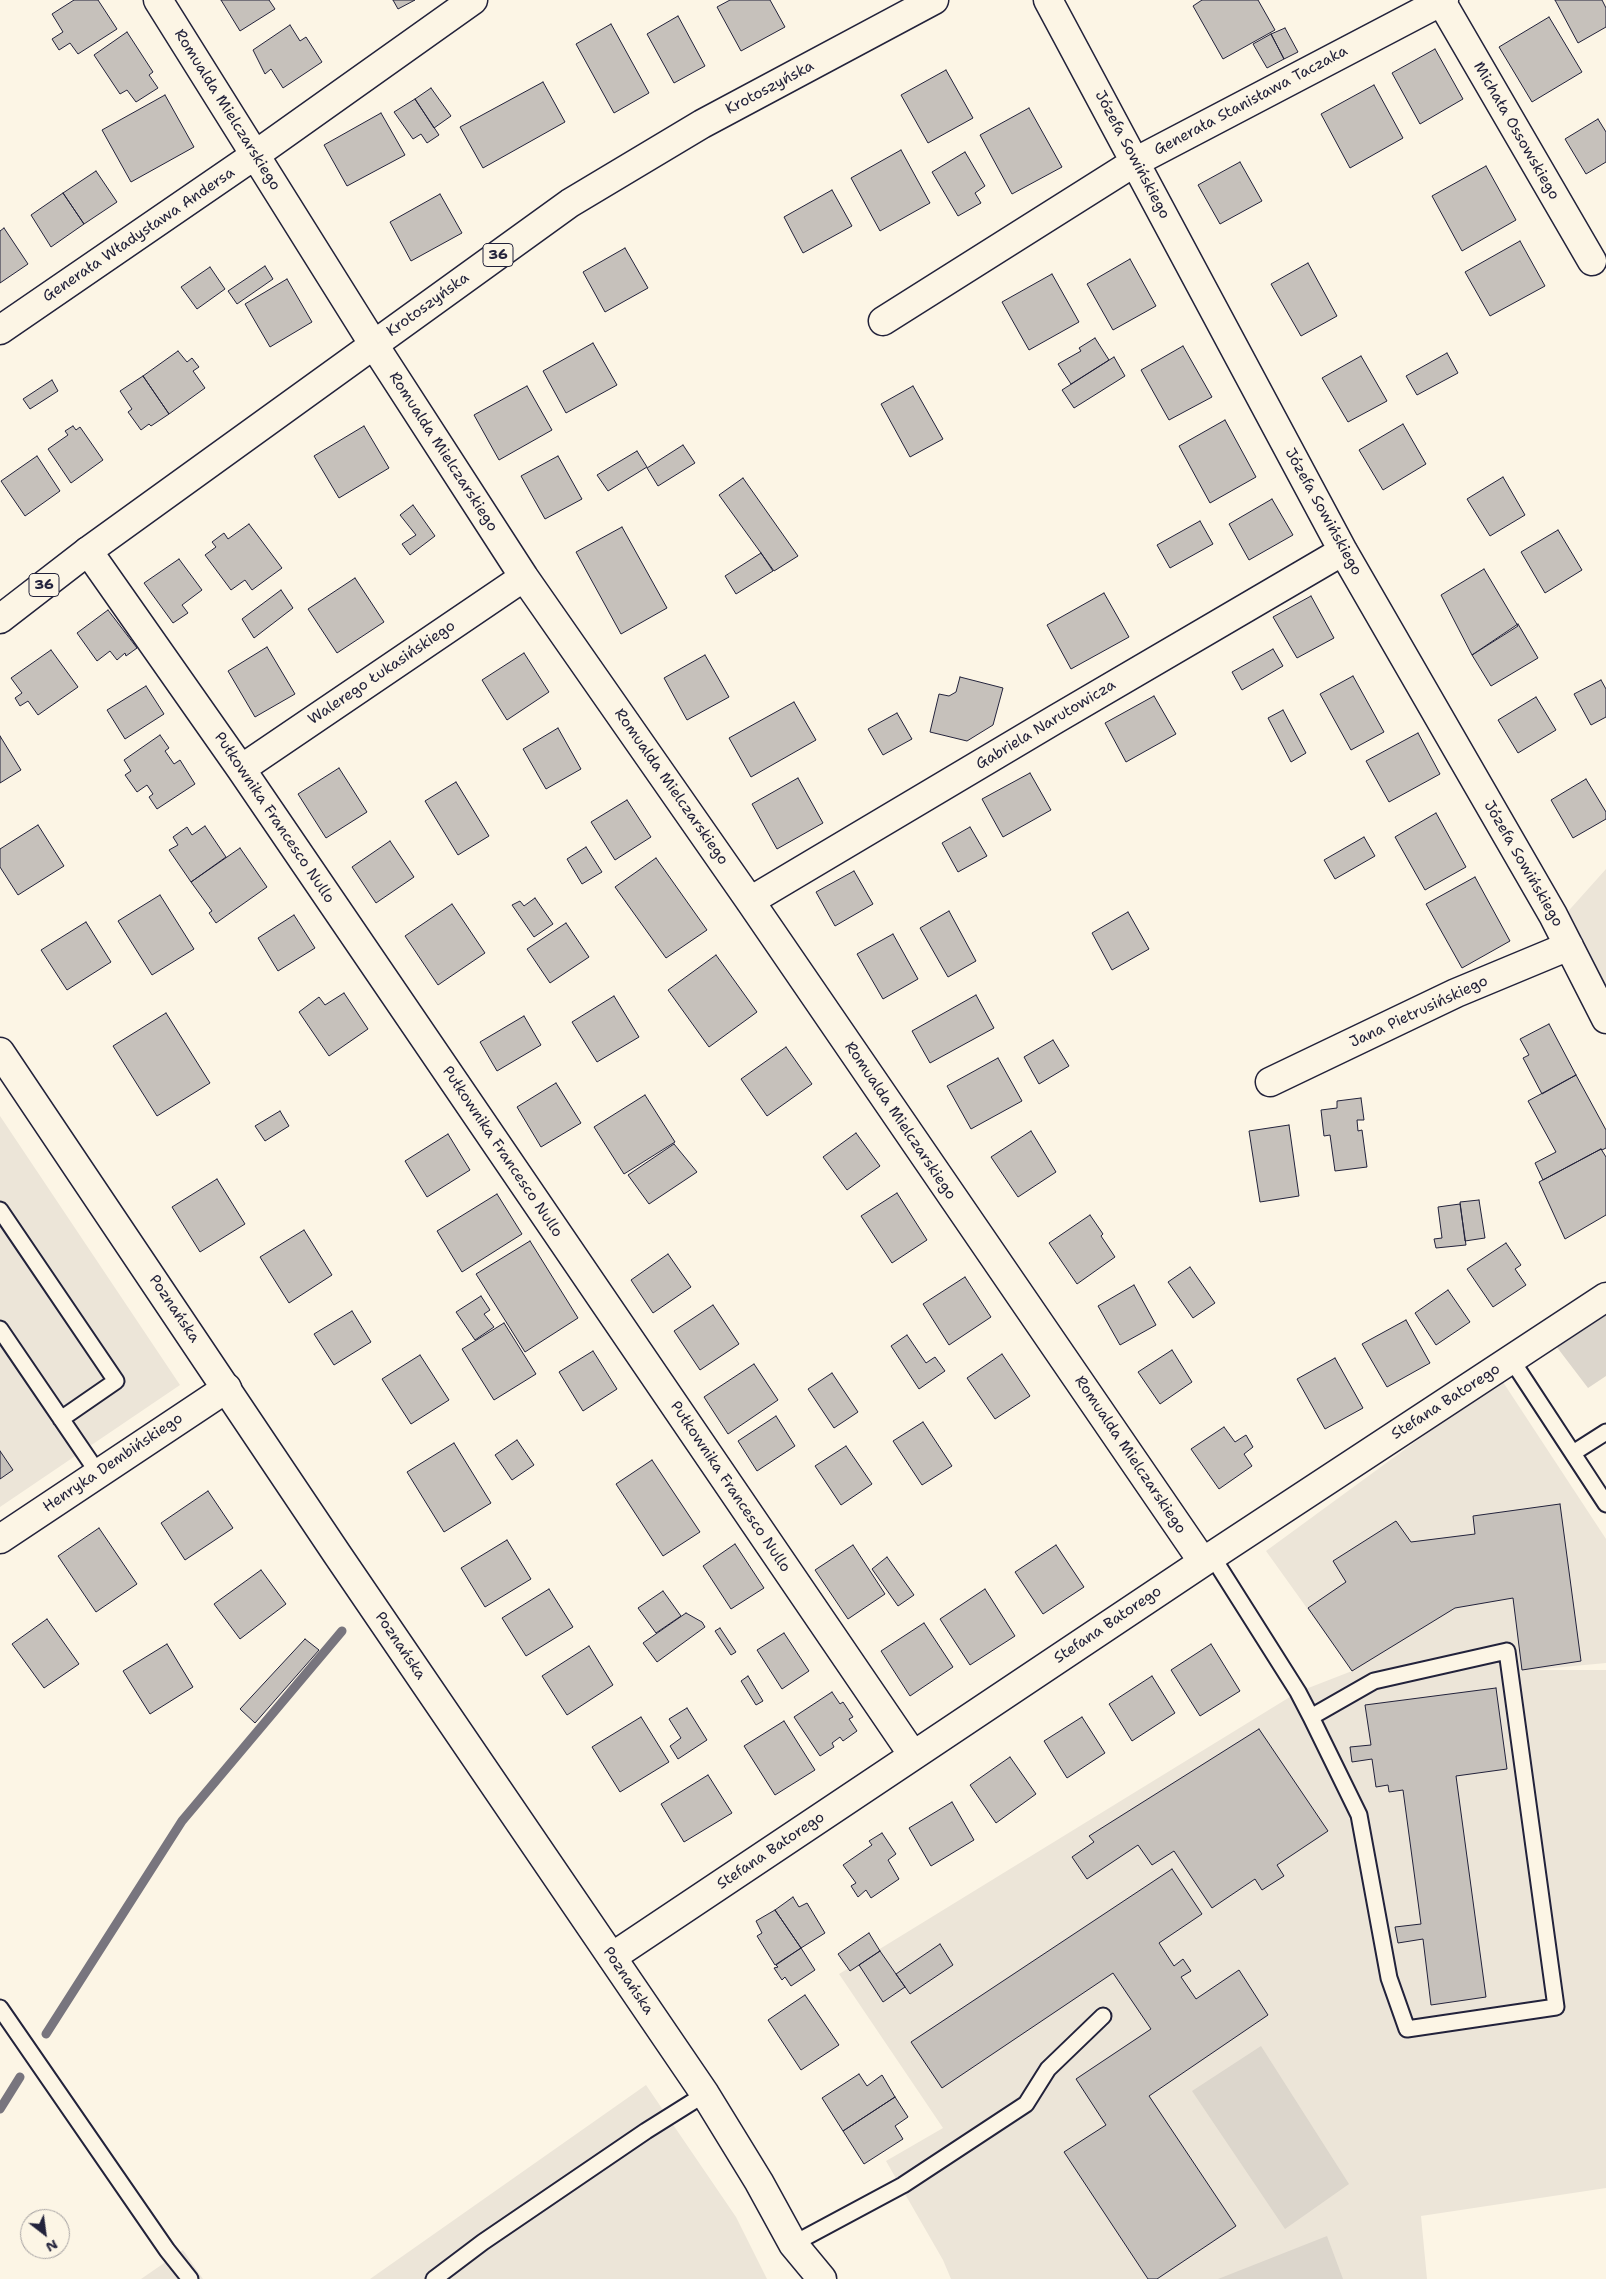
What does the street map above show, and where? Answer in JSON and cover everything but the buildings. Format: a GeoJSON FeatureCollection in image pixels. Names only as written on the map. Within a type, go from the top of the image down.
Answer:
{"type":"FeatureCollection","features":[{"type":"Feature","properties":{"kind":"street","name":"Romualda Mielczarskiego"},"geometry":{"type":"LineString","coordinates":[[158,0],[374,345],[524,578],[1208,1559]]}},
{"type":"Feature","properties":{"kind":"street","name":"Generała Władysława Andersa"},"geometry":{"type":"LineString","coordinates":[[0,330],[255,155],[473,0]]}},
{"type":"Feature","properties":{"kind":"street","name":"Krotoszyńska"},"geometry":{"type":"LineString","coordinates":[[0,619],[88,551],[570,203],[702,124],[934,0]]}},
{"type":"Feature","properties":{"kind":"street","name":"Józefa Sowińskiego"},"geometry":{"type":"LineString","coordinates":[[1048,0],[1343,551],[1548,906],[1606,1019]]}},
{"type":"Feature","properties":{"kind":"street","name":"Generała Stanisława Taczaka"},"geometry":{"type":"LineString","coordinates":[[883,321],[1135,162],[1443,1]]}},
{"type":"Feature","properties":{"kind":"street","name":"Michała Ossowskiego"},"geometry":{"type":"LineString","coordinates":[[1443,1],[1592,260]]}},
{"type":"Feature","properties":{"kind":"street","name":"Pułkownika Francesco Nullo"},"geometry":{"type":"LineString","coordinates":[[88,551],[240,768],[913,1755]]}},
{"type":"Feature","properties":{"kind":"street","name":"Gabriela Narutowicza"},"geometry":{"type":"LineString","coordinates":[[750,901],[1056,718],[1343,551]]}},
{"type":"Feature","properties":{"kind":"street","name":"Walerego Łukasińskiego"},"geometry":{"type":"LineString","coordinates":[[240,768],[524,578]]}},
{"type":"Feature","properties":{"kind":"street","name":"Jana Pietrusińskiego"},"geometry":{"type":"LineString","coordinates":[[1270,1082],[1456,993],[1569,946]]}},
{"type":"Feature","properties":{"kind":"street","name":"Poznańska"},"geometry":{"type":"LineString","coordinates":[[0,1052],[705,2094],[759,2182],[793,2244],[822,2279]]}},
{"type":"Feature","properties":{"kind":"street","name":"Stefana Batorego"},"geometry":{"type":"LineString","coordinates":[[612,1957],[1208,1559],[1606,1297]]}},
{"type":"Feature","properties":{"kind":"street","name":"Henryka Dembińskiego"},"geometry":{"type":"LineString","coordinates":[[0,1539],[227,1388]]}},
{"type":"Feature","properties":{"kind":"street","name":"Poznańska"},"geometry":{"type":"LineString","coordinates":[[793,2244],[803,2279]]}},
{"type":"Feature","properties":{"kind":"lane"},"geometry":{"type":"LineString","coordinates":[[0,1210],[116,1381],[61,1419]]}},
{"type":"Feature","properties":{"kind":"lane"},"geometry":{"type":"LineString","coordinates":[[0,1329],[98,1473]]}},
{"type":"Feature","properties":{"kind":"lane"},"geometry":{"type":"LineString","coordinates":[[1511,1359],[1606,1504]]}},
{"type":"Feature","properties":{"kind":"lane"},"geometry":{"type":"LineString","coordinates":[[1573,1453],[1606,1432]]}},
{"type":"Feature","properties":{"kind":"lane"},"geometry":{"type":"LineString","coordinates":[[1208,1559],[1298,1692],[1359,1815],[1389,1978],[1407,2029],[1556,2007],[1507,1651],[1374,1681],[1311,1717]]}},
{"type":"Feature","properties":{"kind":"lane"},"geometry":{"type":"LineString","coordinates":[[0,2008],[183,2276]]}},
{"type":"Feature","properties":{"kind":"lane"},"geometry":{"type":"LineString","coordinates":[[793,2244],[903,2185],[1026,2104],[1048,2069],[1103,2016]]}},
{"type":"Feature","properties":{"kind":"lane"},"geometry":{"type":"LineString","coordinates":[[434,2279],[483,2242],[646,2131],[705,2094]]}},
{"type":"Feature","properties":{"kind":"shaded area"},"geometry":{"type":"Polygon","coordinates":[[[1606,869],[1606,986],[1563,917],[1606,869]]]}},
{"type":"Feature","properties":{"kind":"shaded area"},"geometry":{"type":"Polygon","coordinates":[[[0,1116],[180,1385],[0,1507],[0,1116]]]}},
{"type":"Feature","properties":{"kind":"shaded area"},"geometry":{"type":"Polygon","coordinates":[[[1606,1313],[1606,1376],[1588,1388],[1556,1346],[1606,1313]]]}},
{"type":"Feature","properties":{"kind":"shaded area"},"geometry":{"type":"Polygon","coordinates":[[[1501,1379],[1606,1539],[1606,1663],[1531,1670],[1606,1670],[1606,2188],[1421,2216],[1427,2279],[951,2279],[943,2260],[886,2161],[943,2128],[839,1974],[1298,1692],[1352,1671],[1266,1551],[1501,1379]]]}},
{"type":"Feature","properties":{"kind":"shaded area"},"geometry":{"type":"Polygon","coordinates":[[[1261,2046],[1349,2184],[1285,2229],[1192,2091],[1261,2046]]]}},
{"type":"Feature","properties":{"kind":"shaded area"},"geometry":{"type":"Polygon","coordinates":[[[646,2085],[736,2217],[767,2279],[370,2279],[646,2085]]]}},
{"type":"Feature","properties":{"kind":"shaded area"},"geometry":{"type":"Polygon","coordinates":[[[1327,2236],[1343,2279],[1218,2279],[1327,2236]]]}},
{"type":"Feature","properties":{"kind":"shaded area"},"geometry":{"type":"Polygon","coordinates":[[[183,2250],[203,2279],[141,2279],[183,2250]]]}},
{"type":"Feature","properties":{"kind":"waterway"},"geometry":{"type":"LineString","coordinates":[[46,2034],[182,1821],[342,1631]]}},
{"type":"Feature","properties":{"kind":"waterway"},"geometry":{"type":"LineString","coordinates":[[0,2109],[20,2077]]}}]}
